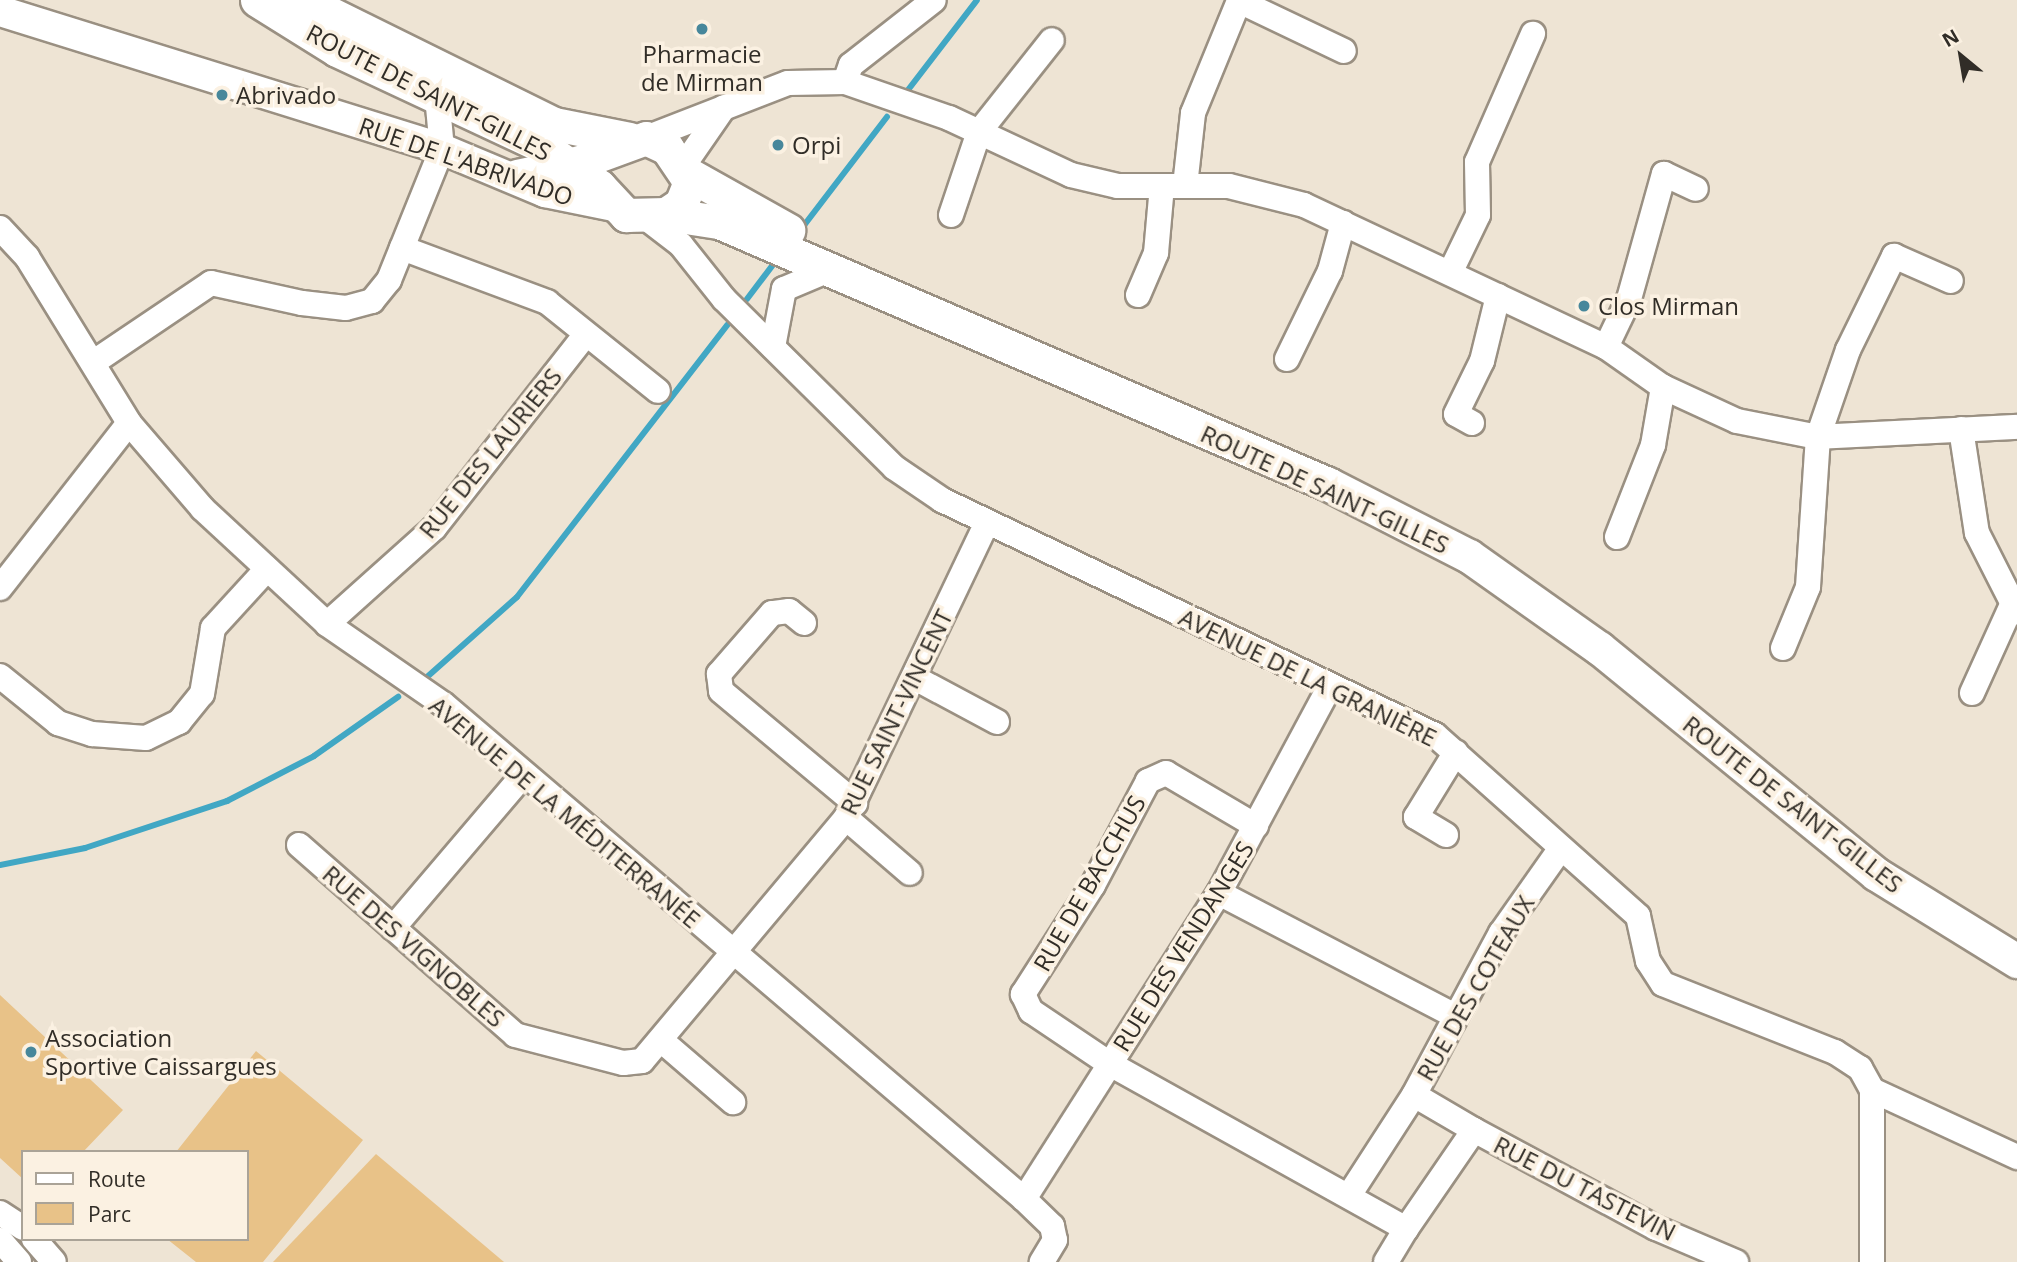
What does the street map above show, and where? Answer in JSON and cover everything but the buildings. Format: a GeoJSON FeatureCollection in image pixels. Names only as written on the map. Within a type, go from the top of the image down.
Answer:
{"type":"FeatureCollection","features":[{"type":"Feature","properties":{"kind":"main road","name":"ROUTE DE SAINT-GILLES"},"geometry":{"type":"LineString","coordinates":[[257,0],[337,50],[544,147],[606,196],[656,216],[699,219],[829,270],[1328,484],[1469,556],[1599,648],[1876,874],[2017,961]]}},
{"type":"Feature","properties":{"kind":"main road","name":"ROUTE DE SAINT-GILLES"},"geometry":{"type":"LineString","coordinates":[[303,0],[554,124],[632,140],[688,174],[875,274],[1343,479],[1474,547],[1630,659],[1843,830],[2017,939]]}},
{"type":"Feature","properties":{"kind":"main road"},"geometry":{"type":"LineString","coordinates":[[517,176],[569,165],[632,140]]}},
{"type":"Feature","properties":{"kind":"main road"},"geometry":{"type":"LineString","coordinates":[[606,196],[632,140]]}},
{"type":"Feature","properties":{"kind":"main road"},"geometry":{"type":"LineString","coordinates":[[656,216],[681,204],[688,174]]}},
{"type":"Feature","properties":{"kind":"street"},"geometry":{"type":"LineString","coordinates":[[845,82],[851,65],[932,2],[956,0]]}},
{"type":"Feature","properties":{"kind":"street"},"geometry":{"type":"LineString","coordinates":[[1138,295],[1156,253],[1193,113],[1238,1],[1344,51]]}},
{"type":"Feature","properties":{"kind":"street","name":"RUE DE L'ABRIVADO"},"geometry":{"type":"LineString","coordinates":[[0,11],[442,149],[517,176],[545,192],[606,196]]}},
{"type":"Feature","properties":{"kind":"street"},"geometry":{"type":"LineString","coordinates":[[1450,273],[1478,215],[1477,162],[1533,34]]}},
{"type":"Feature","properties":{"kind":"street"},"geometry":{"type":"LineString","coordinates":[[951,215],[979,132],[1052,40]]}},
{"type":"Feature","properties":{"kind":"street"},"geometry":{"type":"LineString","coordinates":[[632,140],[736,98],[788,83],[845,82],[979,132],[1071,175],[1118,186],[1229,186],[1304,205],[1606,347],[1663,387],[1737,421],[1818,437],[2017,426]]}},
{"type":"Feature","properties":{"kind":"street"},"geometry":{"type":"LineString","coordinates":[[94,362],[211,283],[302,303],[346,308],[372,301],[402,248],[442,149],[437,96]]}},
{"type":"Feature","properties":{"kind":"street"},"geometry":{"type":"LineString","coordinates":[[711,278],[688,174],[715,115],[736,98]]}},
{"type":"Feature","properties":{"kind":"street"},"geometry":{"type":"LineString","coordinates":[[1606,347],[1629,299],[1664,174],[1696,189]]}},
{"type":"Feature","properties":{"kind":"street","name":"AVENUE DE LA GRANIÈRE"},"geometry":{"type":"LineString","coordinates":[[656,216],[773,347],[895,468],[987,522],[1330,686],[1456,752],[1638,916],[1648,961],[1662,984],[1835,1052],[1860,1068],[1872,1090]]}},
{"type":"Feature","properties":{"kind":"street"},"geometry":{"type":"LineString","coordinates":[[1287,359],[1330,271],[1343,223]]}},
{"type":"Feature","properties":{"kind":"street","name":"AVENUE DE LA MÉDITERRANÉE"},"geometry":{"type":"LineString","coordinates":[[0,228],[27,257],[94,362],[129,423],[203,509],[327,624],[443,704],[733,955],[1024,1199],[1052,1226],[1055,1240],[1042,1262]]}},
{"type":"Feature","properties":{"kind":"street"},"geometry":{"type":"LineString","coordinates":[[402,248],[535,296],[658,391]]}},
{"type":"Feature","properties":{"kind":"street"},"geometry":{"type":"LineString","coordinates":[[1783,648],[1808,587],[1818,437],[1848,350],[1894,256],[1951,281]]}},
{"type":"Feature","properties":{"kind":"street"},"geometry":{"type":"LineString","coordinates":[[773,347],[783,289],[829,270]]}},
{"type":"Feature","properties":{"kind":"street"},"geometry":{"type":"LineString","coordinates":[[1472,423],[1456,414],[1482,361],[1498,296]]}},
{"type":"Feature","properties":{"kind":"street","name":"RUE DES LAURIERS"},"geometry":{"type":"LineString","coordinates":[[327,624],[434,528],[586,334]]}},
{"type":"Feature","properties":{"kind":"street"},"geometry":{"type":"LineString","coordinates":[[1616,537],[1653,445],[1663,387]]}},
{"type":"Feature","properties":{"kind":"street"},"geometry":{"type":"LineString","coordinates":[[0,589],[129,423]]}},
{"type":"Feature","properties":{"kind":"street"},"geometry":{"type":"LineString","coordinates":[[1961,429],[1976,533],[2014,610],[1972,693]]}},
{"type":"Feature","properties":{"kind":"street","name":"RUE SAINT-VINCENT"},"geometry":{"type":"LineString","coordinates":[[733,955],[851,811],[987,522]]}},
{"type":"Feature","properties":{"kind":"street"},"geometry":{"type":"LineString","coordinates":[[0,676],[58,723],[92,734],[146,738],[178,722],[202,694],[213,628],[267,569]]}},
{"type":"Feature","properties":{"kind":"street"},"geometry":{"type":"LineString","coordinates":[[804,623],[789,611],[772,613],[719,674],[721,691],[851,811],[911,873]]}},
{"type":"Feature","properties":{"kind":"street"},"geometry":{"type":"LineString","coordinates":[[915,678],[997,722]]}},
{"type":"Feature","properties":{"kind":"street","name":"RUE DES VENDANGES"},"geometry":{"type":"LineString","coordinates":[[1024,1199],[1219,893],[1330,686]]}},
{"type":"Feature","properties":{"kind":"street"},"geometry":{"type":"LineString","coordinates":[[1446,835],[1416,817],[1456,752]]}},
{"type":"Feature","properties":{"kind":"street","name":"RUE DE BACCHUS"},"geometry":{"type":"LineString","coordinates":[[1110,1064],[1031,1011],[1023,994],[1093,885],[1148,781],[1166,773],[1256,826]]}},
{"type":"Feature","properties":{"kind":"street"},"geometry":{"type":"LineString","coordinates":[[393,928],[524,774]]}},
{"type":"Feature","properties":{"kind":"street","name":"RUE DES VIGNOBLES"},"geometry":{"type":"LineString","coordinates":[[299,845],[515,1035],[623,1062],[642,1061],[662,1041],[733,955]]}},
{"type":"Feature","properties":{"kind":"street","name":"RUE DES COTEAUX"},"geometry":{"type":"LineString","coordinates":[[1350,1194],[1414,1095],[1501,933],[1561,848]]}},
{"type":"Feature","properties":{"kind":"street"},"geometry":{"type":"LineString","coordinates":[[1219,893],[1455,1016]]}},
{"type":"Feature","properties":{"kind":"street"},"geometry":{"type":"LineString","coordinates":[[662,1041],[733,1102]]}},
{"type":"Feature","properties":{"kind":"street"},"geometry":{"type":"LineString","coordinates":[[1110,1064],[1350,1194],[1406,1229]]}},
{"type":"Feature","properties":{"kind":"street"},"geometry":{"type":"LineString","coordinates":[[1872,1262],[1872,1090],[2017,1157]]}},
{"type":"Feature","properties":{"kind":"street","name":"RUE DU TASTEVIN"},"geometry":{"type":"LineString","coordinates":[[1414,1095],[1656,1227],[1736,1262]]}},
{"type":"Feature","properties":{"kind":"street"},"geometry":{"type":"LineString","coordinates":[[1386,1262],[1474,1130]]}},
{"type":"Feature","properties":{"kind":"street"},"geometry":{"type":"LineString","coordinates":[[0,1213],[21,1227]]}},
{"type":"Feature","properties":{"kind":"street"},"geometry":{"type":"LineString","coordinates":[[0,1240],[19,1262]]}},
{"type":"Feature","properties":{"kind":"street"},"geometry":{"type":"LineString","coordinates":[[36,1241],[54,1262]]}},
{"type":"Feature","properties":{"kind":"green space","name":"Association Sportive Caissargues"},"geometry":{"type":"Polygon","coordinates":[[[0,995],[123,1110],[85,1150],[21,1150],[21,1177],[0,1158],[0,995]]]}},
{"type":"Feature","properties":{"kind":"green space"},"geometry":{"type":"Polygon","coordinates":[[[256,1051],[363,1140],[263,1262],[196,1262],[170,1241],[248,1241],[248,1150],[178,1150],[256,1051]]]}},
{"type":"Feature","properties":{"kind":"green space"},"geometry":{"type":"Polygon","coordinates":[[[376,1154],[504,1262],[273,1262],[376,1154]]]}},
{"type":"Feature","properties":{"kind":"waterway"},"geometry":{"type":"LineString","coordinates":[[908,90],[977,0]]}},
{"type":"Feature","properties":{"kind":"waterway"},"geometry":{"type":"LineString","coordinates":[[802,228],[887,117]]}},
{"type":"Feature","properties":{"kind":"waterway"},"geometry":{"type":"LineString","coordinates":[[747,299],[778,258]]}},
{"type":"Feature","properties":{"kind":"waterway"},"geometry":{"type":"LineString","coordinates":[[427,677],[517,597],[727,325]]}},
{"type":"Feature","properties":{"kind":"waterway"},"geometry":{"type":"LineString","coordinates":[[0,865],[85,848],[227,801],[314,756],[398,697]]}},
{"type":"Feature","properties":{"kind":"place","name":"Pharmacie de Mirman"},"geometry":{"type":"Point","coordinates":[702,29]}},
{"type":"Feature","properties":{"kind":"place","name":"Abrivado"},"geometry":{"type":"Point","coordinates":[222,95]}},
{"type":"Feature","properties":{"kind":"place","name":"Orpi"},"geometry":{"type":"Point","coordinates":[778,145]}},
{"type":"Feature","properties":{"kind":"place","name":"Clos Mirman"},"geometry":{"type":"Point","coordinates":[1584,306]}},
{"type":"Feature","properties":{"kind":"place","name":"Association Sportive Caissargues"},"geometry":{"type":"Point","coordinates":[31,1052]}}]}
